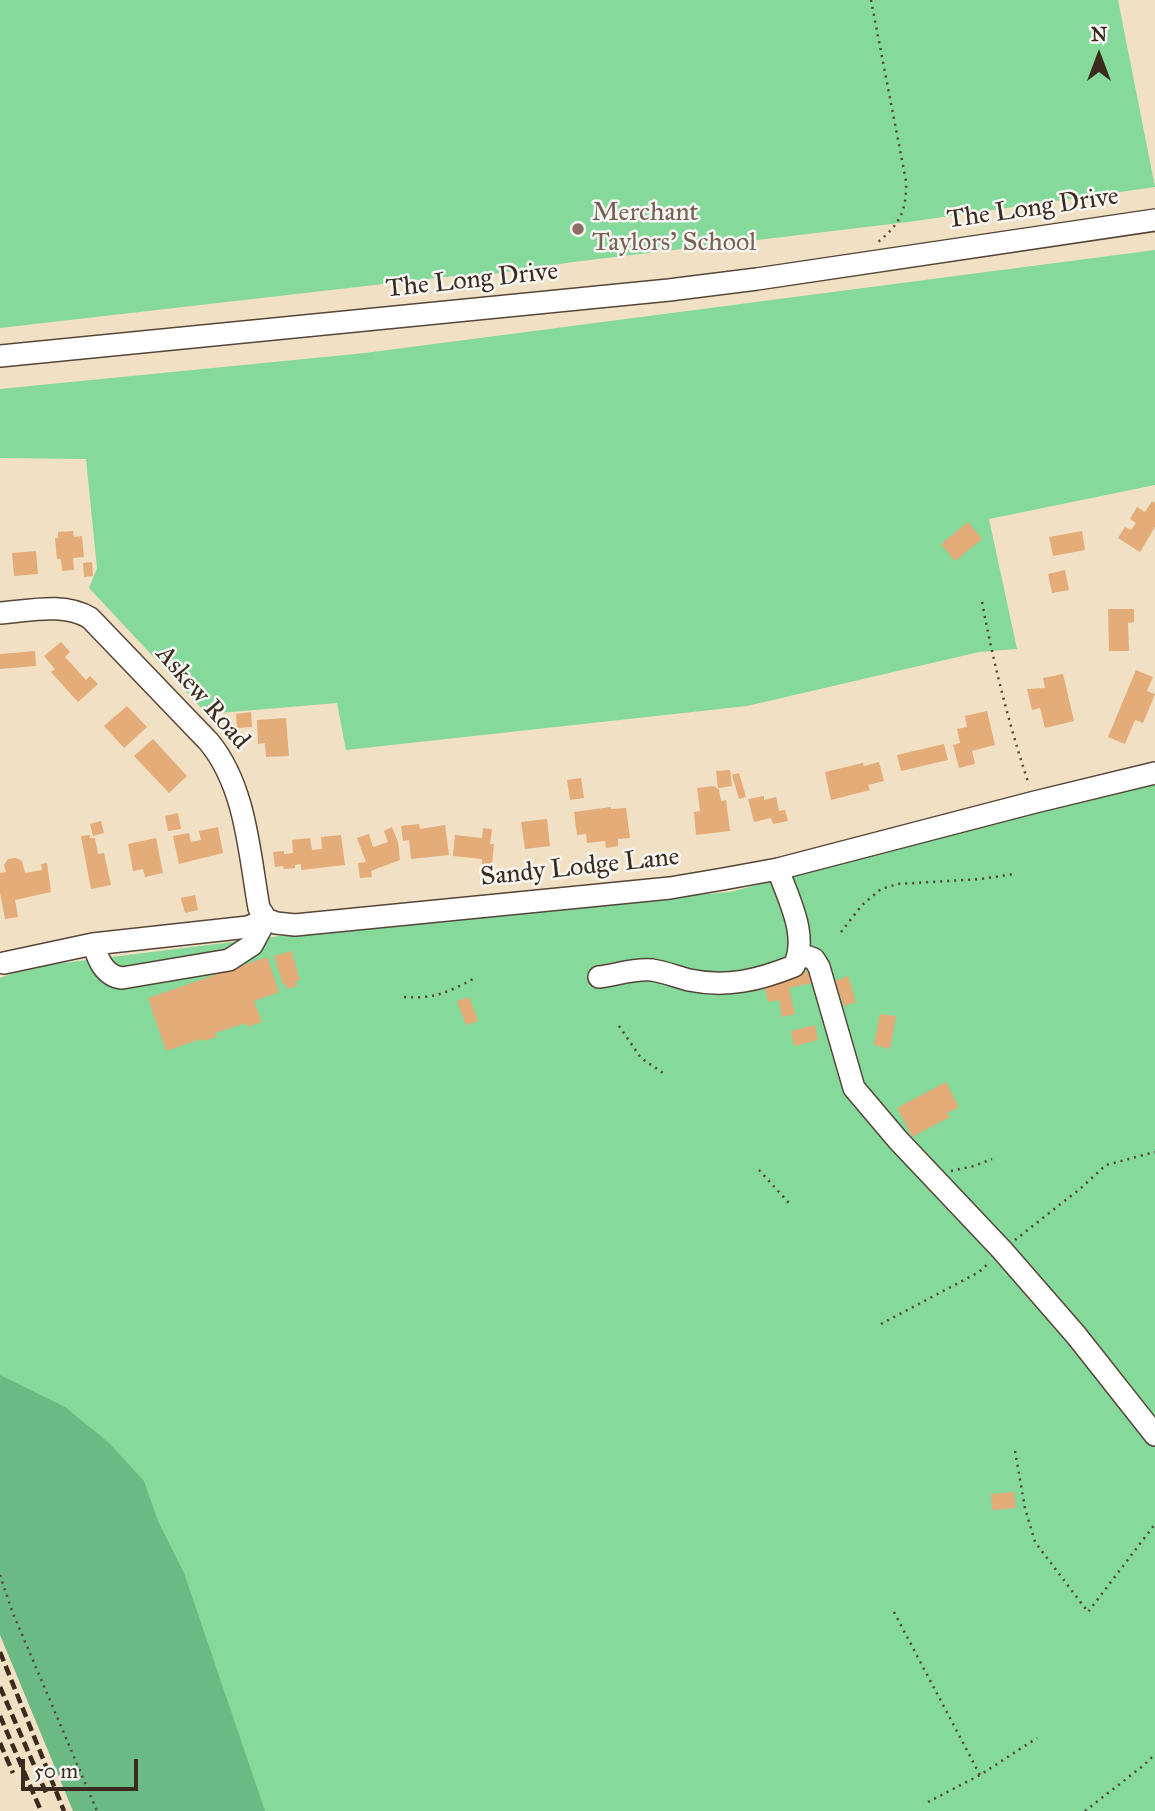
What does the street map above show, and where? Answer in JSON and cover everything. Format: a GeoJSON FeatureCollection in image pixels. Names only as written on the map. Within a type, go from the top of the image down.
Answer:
{"type":"FeatureCollection","features":[{"type":"Feature","properties":{"kind":"street","name":"The Long Drive"},"geometry":{"type":"LineString","coordinates":[[0,356],[656,291],[1155,220]]}},
{"type":"Feature","properties":{"kind":"street","name":"Askew Road"},"geometry":{"type":"LineString","coordinates":[[0,613],[60,609],[72,610],[90,618],[209,742],[224,763],[236,788],[260,908],[266,919]]}},
{"type":"Feature","properties":{"kind":"street","name":"Sandy Lodge Lane"},"geometry":{"type":"LineString","coordinates":[[4,963],[93,944],[248,928],[266,919],[276,923],[309,923],[670,888],[778,869],[1155,773]]}},
{"type":"Feature","properties":{"kind":"street"},"geometry":{"type":"LineString","coordinates":[[598,977],[651,970],[690,980],[735,984],[757,981],[794,966],[800,954],[799,932],[778,869]]}},
{"type":"Feature","properties":{"kind":"street"},"geometry":{"type":"LineString","coordinates":[[93,944],[98,959],[109,973],[122,978],[229,960],[253,946],[266,919]]}},
{"type":"Feature","properties":{"kind":"street"},"geometry":{"type":"LineString","coordinates":[[800,954],[814,959],[819,967],[854,1088],[1076,1335],[1155,1435]]}},
{"type":"Feature","properties":{"kind":"path"},"geometry":{"type":"LineString","coordinates":[[863,263],[866,252],[895,225],[906,205],[906,181],[870,0]]}},
{"type":"Feature","properties":{"kind":"path"},"geometry":{"type":"LineString","coordinates":[[982,602],[1005,710],[1035,802]]}},
{"type":"Feature","properties":{"kind":"path"},"geometry":{"type":"LineString","coordinates":[[841,932],[862,905],[881,889],[898,884],[981,879],[1014,874]]}},
{"type":"Feature","properties":{"kind":"path"},"geometry":{"type":"LineString","coordinates":[[404,997],[425,998],[444,994],[473,979]]}},
{"type":"Feature","properties":{"kind":"path"},"geometry":{"type":"LineString","coordinates":[[619,1026],[641,1058],[666,1075]]}},
{"type":"Feature","properties":{"kind":"path"},"geometry":{"type":"LineString","coordinates":[[881,1324],[979,1272],[1106,1165],[1155,1152]]}},
{"type":"Feature","properties":{"kind":"path"},"geometry":{"type":"LineString","coordinates":[[924,1167],[955,1171],[992,1159]]}},
{"type":"Feature","properties":{"kind":"path"},"geometry":{"type":"LineString","coordinates":[[759,1170],[789,1203]]}},
{"type":"Feature","properties":{"kind":"path"},"geometry":{"type":"LineString","coordinates":[[1015,1451],[1025,1508],[1035,1542],[1088,1612],[1155,1524]]}},
{"type":"Feature","properties":{"kind":"path"},"geometry":{"type":"LineString","coordinates":[[0,1575],[12,1611],[97,1811]]}},
{"type":"Feature","properties":{"kind":"path"},"geometry":{"type":"LineString","coordinates":[[894,1612],[980,1775]]}},
{"type":"Feature","properties":{"kind":"path"},"geometry":{"type":"LineString","coordinates":[[928,1802],[980,1775],[1037,1738]]}},
{"type":"Feature","properties":{"kind":"path"},"geometry":{"type":"LineString","coordinates":[[1085,1811],[1144,1766],[1155,1754]]}},
{"type":"Feature","properties":{"kind":"green space"},"geometry":{"type":"Polygon","coordinates":[[[0,0],[1118,0],[1155,187],[908,222],[573,262],[454,280],[453,276],[0,328],[0,0]]]}},
{"type":"Feature","properties":{"kind":"green space"},"geometry":{"type":"Polygon","coordinates":[[[1155,250],[1155,485],[989,519],[1017,649],[979,652],[747,706],[346,750],[337,703],[207,714],[89,588],[97,568],[86,459],[0,458],[0,389],[365,353],[1155,250]]]}},
{"type":"Feature","properties":{"kind":"green space"},"geometry":{"type":"Polygon","coordinates":[[[1155,782],[1155,1811],[122,1811],[0,1538],[0,978],[31,967],[393,922],[730,892],[1155,782]]]}},
{"type":"Feature","properties":{"kind":"green space"},"geometry":{"type":"Polygon","coordinates":[[[0,1375],[65,1407],[109,1443],[144,1481],[158,1521],[184,1573],[265,1811],[73,1811],[0,1635],[0,1375]]]}},
{"type":"Feature","properties":{"kind":"building"},"geometry":{"type":"Polygon","coordinates":[[[1152,501],[1155,503],[1155,527],[1140,552],[1118,538],[1125,527],[1131,530],[1136,523],[1130,519],[1137,507],[1145,512],[1152,501]]]}},
{"type":"Feature","properties":{"kind":"building"},"geometry":{"type":"Polygon","coordinates":[[[968,522],[982,539],[955,561],[941,544],[968,522]]]}},
{"type":"Feature","properties":{"kind":"building"},"geometry":{"type":"Polygon","coordinates":[[[73,531],[74,537],[82,536],[84,557],[73,558],[74,570],[62,571],[61,559],[57,559],[55,538],[58,538],[58,532],[73,531]]]}},
{"type":"Feature","properties":{"kind":"building"},"geometry":{"type":"Polygon","coordinates":[[[1082,531],[1085,550],[1053,556],[1049,537],[1082,531]]]}},
{"type":"Feature","properties":{"kind":"building"},"geometry":{"type":"Polygon","coordinates":[[[36,551],[38,574],[14,576],[12,553],[36,551]]]}},
{"type":"Feature","properties":{"kind":"building"},"geometry":{"type":"Polygon","coordinates":[[[92,562],[93,576],[84,577],[83,563],[92,562]]]}},
{"type":"Feature","properties":{"kind":"building"},"geometry":{"type":"Polygon","coordinates":[[[1065,570],[1069,590],[1052,593],[1048,574],[1065,570]]]}},
{"type":"Feature","properties":{"kind":"building"},"geometry":{"type":"Polygon","coordinates":[[[1108,609],[1134,609],[1134,622],[1128,623],[1129,651],[1109,651],[1108,609]]]}},
{"type":"Feature","properties":{"kind":"building"},"geometry":{"type":"Polygon","coordinates":[[[61,642],[70,652],[65,657],[86,680],[90,676],[98,684],[78,702],[51,672],[55,669],[44,656],[61,642]]]}},
{"type":"Feature","properties":{"kind":"building"},"geometry":{"type":"Polygon","coordinates":[[[35,651],[36,666],[0,669],[0,654],[35,651]]]}},
{"type":"Feature","properties":{"kind":"building"},"geometry":{"type":"Polygon","coordinates":[[[1136,670],[1153,677],[1147,691],[1155,694],[1143,723],[1135,720],[1125,744],[1108,737],[1136,670]]]}},
{"type":"Feature","properties":{"kind":"building"},"geometry":{"type":"Polygon","coordinates":[[[1063,674],[1074,721],[1045,728],[1040,708],[1032,710],[1027,689],[1045,688],[1043,678],[1063,674]]]}},
{"type":"Feature","properties":{"kind":"building"},"geometry":{"type":"Polygon","coordinates":[[[127,706],[147,727],[124,748],[104,726],[127,706]]]}},
{"type":"Feature","properties":{"kind":"building"},"geometry":{"type":"Polygon","coordinates":[[[987,711],[995,745],[972,751],[975,764],[959,768],[953,745],[960,743],[957,729],[967,727],[965,716],[987,711]]]}},
{"type":"Feature","properties":{"kind":"building"},"geometry":{"type":"Polygon","coordinates":[[[251,712],[252,727],[237,728],[236,714],[251,712]]]}},
{"type":"Feature","properties":{"kind":"building"},"geometry":{"type":"Polygon","coordinates":[[[286,718],[289,756],[266,757],[265,743],[258,744],[257,720],[286,718]]]}},
{"type":"Feature","properties":{"kind":"building"},"geometry":{"type":"Polygon","coordinates":[[[153,739],[187,776],[169,793],[134,756],[153,739]]]}},
{"type":"Feature","properties":{"kind":"building"},"geometry":{"type":"Polygon","coordinates":[[[944,744],[948,760],[901,771],[897,755],[944,744]]]}},
{"type":"Feature","properties":{"kind":"building"},"geometry":{"type":"Polygon","coordinates":[[[879,762],[884,781],[868,785],[870,790],[831,800],[825,772],[879,762]]]}},
{"type":"Feature","properties":{"kind":"building"},"geometry":{"type":"Polygon","coordinates":[[[730,770],[732,786],[718,788],[716,771],[730,770]]]}},
{"type":"Feature","properties":{"kind":"building"},"geometry":{"type":"Polygon","coordinates":[[[739,773],[746,797],[739,799],[732,775],[739,773]]]}},
{"type":"Feature","properties":{"kind":"building"},"geometry":{"type":"Polygon","coordinates":[[[581,778],[584,798],[570,800],[567,780],[581,778]]]}},
{"type":"Feature","properties":{"kind":"building"},"geometry":{"type":"Polygon","coordinates":[[[714,786],[719,790],[721,801],[726,800],[730,831],[696,835],[694,812],[700,811],[697,788],[714,786]]]}},
{"type":"Feature","properties":{"kind":"building"},"geometry":{"type":"Polygon","coordinates":[[[764,796],[764,800],[776,797],[779,811],[785,810],[788,821],[773,824],[771,818],[754,822],[748,799],[764,796]]]}},
{"type":"Feature","properties":{"kind":"building"},"geometry":{"type":"Polygon","coordinates":[[[611,807],[626,808],[630,838],[618,839],[618,846],[606,848],[605,841],[587,843],[586,834],[577,835],[574,812],[611,807]]]}},
{"type":"Feature","properties":{"kind":"building"},"geometry":{"type":"Polygon","coordinates":[[[178,813],[181,829],[168,831],[165,816],[178,813]]]}},
{"type":"Feature","properties":{"kind":"building"},"geometry":{"type":"Polygon","coordinates":[[[547,819],[550,846],[525,849],[521,822],[547,819]]]}},
{"type":"Feature","properties":{"kind":"building"},"geometry":{"type":"Polygon","coordinates":[[[101,821],[104,833],[93,836],[90,824],[101,821]]]}},
{"type":"Feature","properties":{"kind":"building"},"geometry":{"type":"Polygon","coordinates":[[[419,824],[420,829],[445,825],[449,855],[411,859],[409,840],[403,841],[401,826],[419,824]]]}},
{"type":"Feature","properties":{"kind":"building"},"geometry":{"type":"Polygon","coordinates":[[[218,827],[223,853],[179,864],[173,836],[189,833],[191,842],[201,840],[199,831],[218,827]]]}},
{"type":"Feature","properties":{"kind":"building"},"geometry":{"type":"Polygon","coordinates":[[[392,827],[398,842],[400,860],[371,871],[372,877],[360,878],[358,863],[366,862],[357,838],[369,834],[373,847],[388,842],[384,831],[392,827]]]}},
{"type":"Feature","properties":{"kind":"building"},"geometry":{"type":"Polygon","coordinates":[[[483,828],[492,829],[492,865],[482,864],[482,859],[453,856],[455,835],[482,838],[483,828]]]}},
{"type":"Feature","properties":{"kind":"building"},"geometry":{"type":"Polygon","coordinates":[[[90,835],[90,838],[95,838],[98,854],[104,853],[111,885],[91,889],[81,836],[90,835]]]}},
{"type":"Feature","properties":{"kind":"building"},"geometry":{"type":"Polygon","coordinates":[[[341,835],[345,865],[301,870],[301,864],[295,865],[295,868],[275,867],[273,852],[293,853],[292,840],[310,838],[312,850],[322,849],[321,837],[341,835]]]}},
{"type":"Feature","properties":{"kind":"building"},"geometry":{"type":"Polygon","coordinates":[[[156,838],[163,873],[145,877],[143,869],[133,871],[128,844],[156,838]]]}},
{"type":"Feature","properties":{"kind":"building"},"geometry":{"type":"Polygon","coordinates":[[[16,858],[22,861],[25,873],[42,870],[41,864],[47,863],[51,892],[15,900],[18,917],[5,919],[0,893],[0,873],[6,872],[4,865],[8,859],[16,858]]]}},
{"type":"Feature","properties":{"kind":"building"},"geometry":{"type":"Polygon","coordinates":[[[195,895],[198,910],[185,913],[181,898],[195,895]]]}},
{"type":"Feature","properties":{"kind":"building"},"geometry":{"type":"Polygon","coordinates":[[[291,951],[300,980],[296,981],[297,986],[287,989],[286,984],[283,985],[274,956],[291,951]]]}},
{"type":"Feature","properties":{"kind":"building"},"geometry":{"type":"Polygon","coordinates":[[[267,957],[279,992],[254,1001],[262,1022],[247,1027],[246,1023],[215,1033],[217,1037],[203,1041],[201,1039],[166,1051],[148,998],[267,957]]]}},
{"type":"Feature","properties":{"kind":"building"},"geometry":{"type":"Polygon","coordinates":[[[809,971],[812,983],[789,988],[795,1014],[782,1017],[779,1000],[768,1002],[763,981],[809,971]]]}},
{"type":"Feature","properties":{"kind":"building"},"geometry":{"type":"Polygon","coordinates":[[[848,976],[856,1002],[844,1006],[835,981],[848,976]]]}},
{"type":"Feature","properties":{"kind":"building"},"geometry":{"type":"Polygon","coordinates":[[[469,997],[478,1021],[466,1025],[457,1001],[469,997]]]}},
{"type":"Feature","properties":{"kind":"building"},"geometry":{"type":"Polygon","coordinates":[[[880,1014],[896,1016],[890,1049],[874,1045],[880,1014]]]}},
{"type":"Feature","properties":{"kind":"building"},"geometry":{"type":"Polygon","coordinates":[[[815,1025],[818,1040],[794,1046],[791,1031],[815,1025]]]}},
{"type":"Feature","properties":{"kind":"building"},"geometry":{"type":"Polygon","coordinates":[[[946,1082],[959,1107],[947,1113],[950,1117],[912,1137],[897,1108],[946,1082]]]}},
{"type":"Feature","properties":{"kind":"building"},"geometry":{"type":"Polygon","coordinates":[[[1014,1492],[1016,1508],[992,1510],[991,1494],[1014,1492]]]}},
{"type":"Feature","properties":{"kind":"railway"},"geometry":{"type":"LineString","coordinates":[[0,1652],[64,1811]]}},
{"type":"Feature","properties":{"kind":"railway"},"geometry":{"type":"LineString","coordinates":[[0,1687],[47,1795]]}},
{"type":"Feature","properties":{"kind":"railway"},"geometry":{"type":"LineString","coordinates":[[0,1716],[41,1811]]}},
{"type":"Feature","properties":{"kind":"railway"},"geometry":{"type":"LineString","coordinates":[[0,1743],[13,1773]]}},
{"type":"Feature","properties":{"kind":"place","name":"Merchant Taylors' School"},"geometry":{"type":"Point","coordinates":[578,229]}}]}
